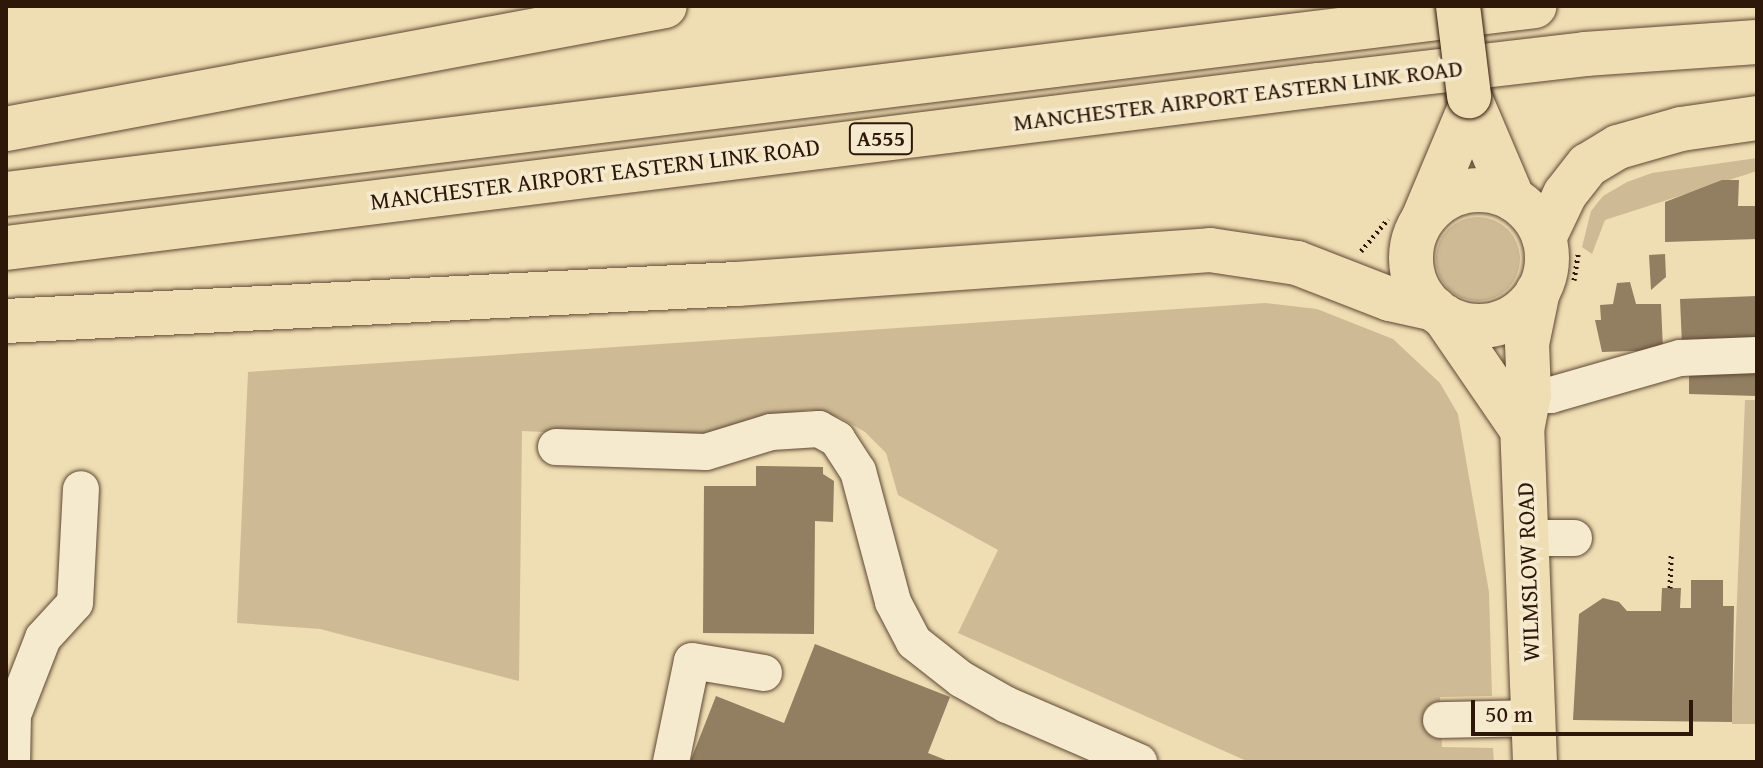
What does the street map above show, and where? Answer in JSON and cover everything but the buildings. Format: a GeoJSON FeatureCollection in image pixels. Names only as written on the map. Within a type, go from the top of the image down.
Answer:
{"type":"FeatureCollection","features":[{"type":"Feature","properties":{"kind":"main road"},"geometry":{"type":"LineString","coordinates":[[6,129],[665,6]]}},
{"type":"Feature","properties":{"kind":"main road"},"geometry":{"type":"LineString","coordinates":[[1458,6],[1469,101],[1513,199],[1562,242]]}},
{"type":"Feature","properties":{"kind":"main road","name":"A555"},"geometry":{"type":"LineString","coordinates":[[6,194],[1534,6]]}},
{"type":"Feature","properties":{"kind":"main road","name":"MANCHESTER AIRPORT EASTERN LINK ROAD"},"geometry":{"type":"LineString","coordinates":[[6,248],[1319,85],[1585,54],[1757,42]]}},
{"type":"Feature","properties":{"kind":"main road"},"geometry":{"type":"LineString","coordinates":[[1469,101],[1411,252],[1413,274],[1440,313],[1525,412]]}},
{"type":"Feature","properties":{"kind":"main road"},"geometry":{"type":"LineString","coordinates":[[6,321],[737,284],[1179,250],[1269,255],[1464,324],[1499,323],[1556,288],[1547,267],[1562,242],[1565,194],[1588,165],[1618,147],[1681,129],[1757,118]]}},
{"type":"Feature","properties":{"kind":"main road"},"geometry":{"type":"LineString","coordinates":[[1423,219],[1451,196],[1468,191],[1513,199]]}},
{"type":"Feature","properties":{"kind":"main road","name":"WILMSLOW ROAD"},"geometry":{"type":"LineString","coordinates":[[1535,762],[1527,538],[1527,344],[1556,288]]}},
{"type":"Feature","properties":{"kind":"lane"},"geometry":{"type":"LineString","coordinates":[[1525,412],[1551,395],[1680,358],[1757,355]]}},
{"type":"Feature","properties":{"kind":"lane"},"geometry":{"type":"LineString","coordinates":[[556,447],[706,452],[771,432],[819,429],[837,439],[858,471],[893,602],[914,642],[961,679],[1007,705],[1139,762]]}},
{"type":"Feature","properties":{"kind":"lane"},"geometry":{"type":"LineString","coordinates":[[12,762],[13,715],[43,638],[75,603],[81,489]]}},
{"type":"Feature","properties":{"kind":"lane"},"geometry":{"type":"LineString","coordinates":[[1527,538],[1574,538]]}},
{"type":"Feature","properties":{"kind":"lane"},"geometry":{"type":"LineString","coordinates":[[671,762],[692,661],[764,673]]}},
{"type":"Feature","properties":{"kind":"lane"},"geometry":{"type":"LineString","coordinates":[[1441,720],[1533,718]]}},
{"type":"Feature","properties":{"kind":"path"},"geometry":{"type":"LineString","coordinates":[[1556,288],[1562,242]]}},
{"type":"Feature","properties":{"kind":"path"},"geometry":{"type":"LineString","coordinates":[[1670,588],[1671,553]]}},
{"type":"Feature","properties":{"kind":"shaded area"},"geometry":{"type":"Polygon","coordinates":[[[1757,158],[1757,171],[1605,220],[1592,254],[1582,247],[1591,211],[1603,196],[1627,182],[1652,173],[1757,158]]]}},
{"type":"Feature","properties":{"kind":"shaded area"},"geometry":{"type":"Polygon","coordinates":[[[1478,217],[1494,220],[1508,229],[1517,243],[1520,259],[1517,275],[1508,289],[1494,298],[1478,301],[1462,298],[1448,289],[1439,275],[1436,259],[1439,243],[1448,229],[1462,220],[1478,217]]]}},
{"type":"Feature","properties":{"kind":"shaded area"},"geometry":{"type":"Polygon","coordinates":[[[1265,303],[1317,309],[1393,339],[1440,383],[1458,414],[1489,592],[1492,696],[1440,697],[1442,747],[1493,748],[1494,762],[1249,762],[958,633],[998,550],[898,495],[886,453],[865,432],[839,417],[810,410],[754,419],[699,439],[522,431],[519,681],[320,629],[237,623],[248,372],[1265,303]]]}},
{"type":"Feature","properties":{"kind":"shaded area"},"geometry":{"type":"Polygon","coordinates":[[[1745,400],[1757,400],[1757,724],[1732,724],[1745,400]]]}}]}
